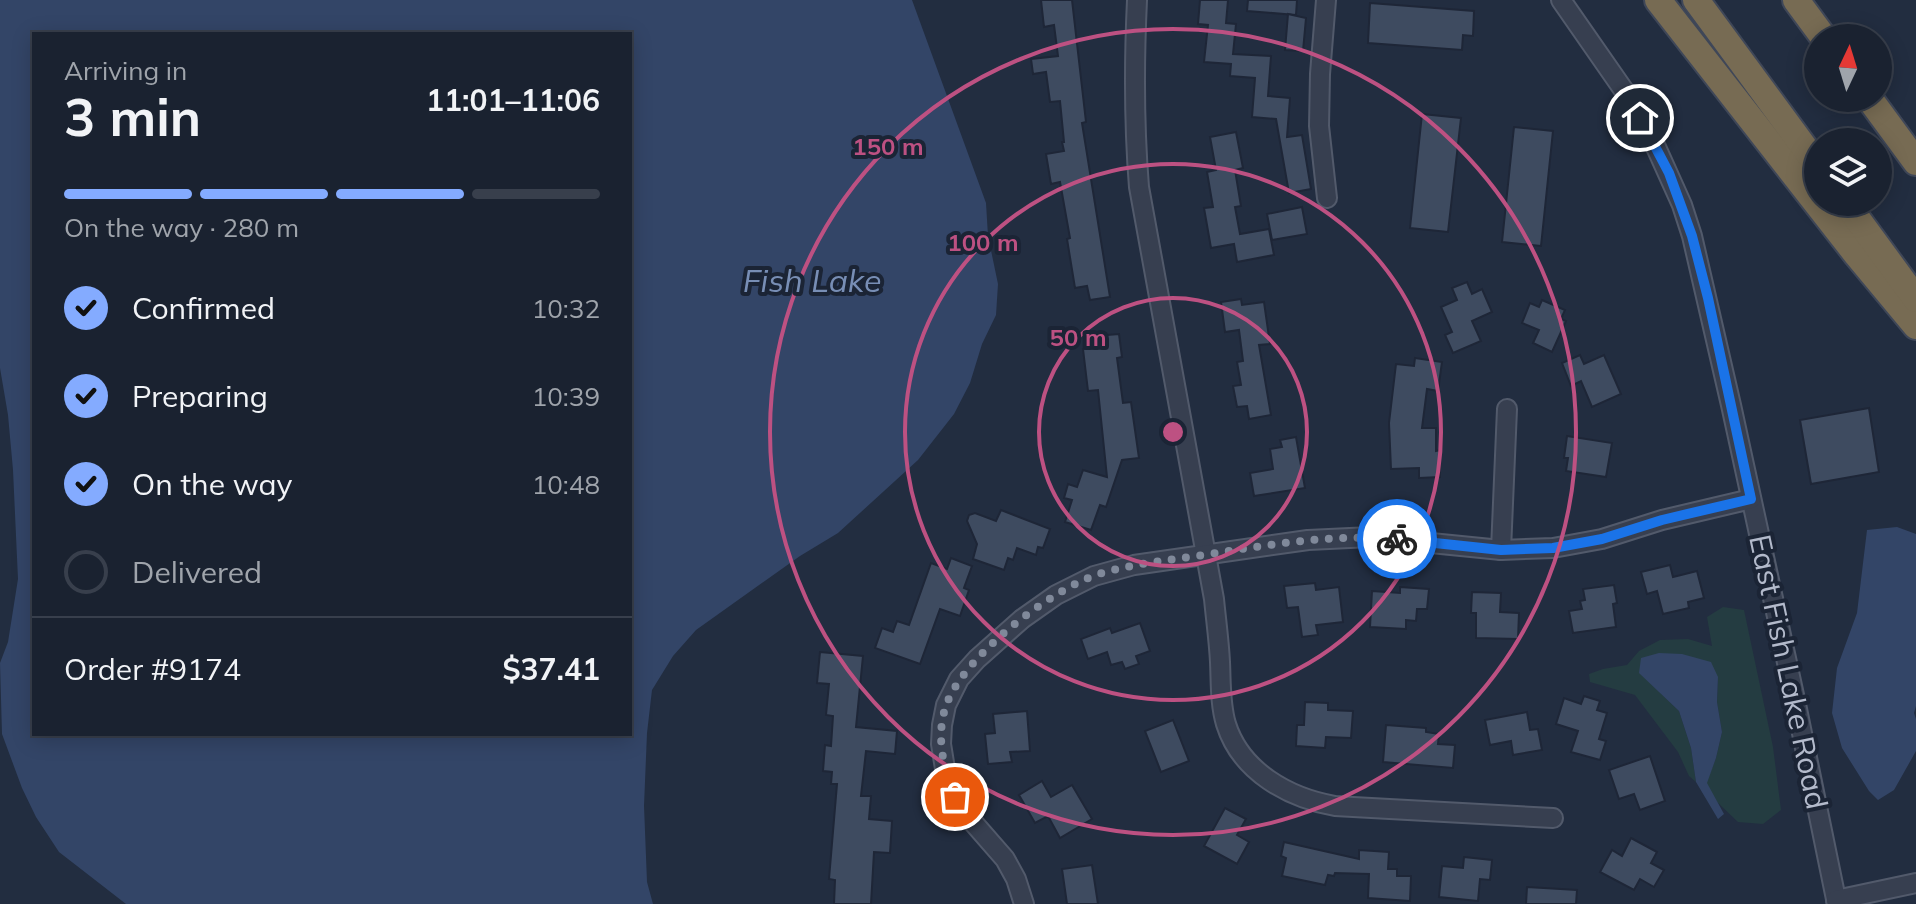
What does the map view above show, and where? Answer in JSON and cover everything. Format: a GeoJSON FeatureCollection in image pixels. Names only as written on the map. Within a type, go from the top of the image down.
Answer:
{"type":"FeatureCollection","features":[{"type":"Feature","properties":{"kind":"highway"},"geometry":{"type":"LineString","coordinates":[[1658,0],[1916,326]]}},
{"type":"Feature","properties":{"kind":"highway"},"geometry":{"type":"LineString","coordinates":[[1696,0],[1804,147]]}},
{"type":"Feature","properties":{"kind":"highway"},"geometry":{"type":"LineString","coordinates":[[1796,0],[1814,24]]}},
{"type":"Feature","properties":{"kind":"highway"},"geometry":{"type":"LineString","coordinates":[[1879,112],[1916,162]]}},
{"type":"Feature","properties":{"kind":"highway"},"geometry":{"type":"LineString","coordinates":[[1855,216],[1916,299]]}},
{"type":"Feature","properties":{"kind":"street"},"geometry":{"type":"LineString","coordinates":[[1137,0],[1134,97],[1139,187],[1206,555],[1217,623],[1221,692],[1227,726],[1234,741],[1247,760],[1274,784],[1294,796],[1315,803],[1553,818]]}},
{"type":"Feature","properties":{"kind":"street"},"geometry":{"type":"LineString","coordinates":[[1326,0],[1319,126],[1327,198]]}},
{"type":"Feature","properties":{"kind":"street","name":"East Fish Lake Road"},"geometry":{"type":"LineString","coordinates":[[1561,0],[1625,92],[1655,145],[1682,205],[1692,236],[1708,298],[1837,902]]}},
{"type":"Feature","properties":{"kind":"street"},"geometry":{"type":"LineString","coordinates":[[1501,550],[1507,409]]}},
{"type":"Feature","properties":{"kind":"street"},"geometry":{"type":"LineString","coordinates":[[1024,904],[1005,859],[955,797],[946,775],[941,744],[942,725],[946,705],[959,679],[1022,619],[1056,595],[1094,576],[1134,565],[1308,540],[1371,537],[1501,550],[1553,548],[1602,539],[1662,520],[1751,499]]}},
{"type":"Feature","properties":{"kind":"street"},"geometry":{"type":"LineString","coordinates":[[1837,902],[1916,883]]}},
{"type":"Feature","properties":{"kind":"green space"},"geometry":{"type":"Polygon","coordinates":[[[1723,607],[1744,610],[1773,747],[1781,810],[1763,824],[1738,822],[1717,802],[1706,783],[1722,732],[1717,702],[1718,678],[1639,672],[1679,711],[1691,748],[1696,782],[1689,776],[1678,752],[1635,695],[1590,682],[1589,674],[1627,665],[1639,651],[1660,640],[1688,639],[1712,646],[1707,617],[1723,607]]]}},
{"type":"Feature","properties":{"kind":"water","name":"Fish Lake"},"geometry":{"type":"Polygon","coordinates":[[[0,0],[912,0],[986,203],[988,236],[998,284],[996,315],[982,344],[970,383],[954,414],[918,460],[838,533],[800,556],[696,630],[673,656],[652,690],[644,806],[647,882],[653,904],[126,904],[59,852],[36,817],[2,734],[0,663],[8,642],[18,579],[8,415],[0,368],[0,0]]]}},
{"type":"Feature","properties":{"kind":"water"},"geometry":{"type":"Polygon","coordinates":[[[1897,527],[1916,534],[1916,751],[1894,790],[1878,800],[1842,748],[1832,713],[1837,668],[1857,613],[1867,530],[1897,527]]]}},
{"type":"Feature","properties":{"kind":"water"},"geometry":{"type":"Polygon","coordinates":[[[1659,653],[1682,654],[1711,662],[1718,677],[1717,702],[1722,732],[1707,783],[1724,814],[1718,819],[1696,782],[1691,748],[1679,711],[1639,673],[1641,658],[1659,653]]]}},
{"type":"Feature","properties":{"kind":"building"},"geometry":{"type":"Polygon","coordinates":[[[1041,0],[1072,0],[1086,122],[1082,123],[1110,297],[1090,300],[1087,286],[1075,288],[1060,182],[1051,184],[1046,154],[1064,151],[1060,101],[1050,102],[1046,72],[1033,74],[1031,59],[1058,56],[1054,25],[1044,27],[1041,0]]]}},
{"type":"Feature","properties":{"kind":"building"},"geometry":{"type":"Polygon","coordinates":[[[1200,0],[1228,0],[1226,23],[1236,24],[1233,54],[1271,56],[1268,96],[1290,98],[1287,137],[1302,135],[1311,189],[1289,193],[1276,119],[1252,117],[1255,78],[1230,76],[1231,64],[1204,62],[1208,25],[1198,24],[1200,0]]]}},
{"type":"Feature","properties":{"kind":"building"},"geometry":{"type":"Polygon","coordinates":[[[1248,0],[1297,0],[1296,15],[1247,11],[1248,0]]]}},
{"type":"Feature","properties":{"kind":"building"},"geometry":{"type":"Polygon","coordinates":[[[1370,3],[1474,11],[1473,36],[1463,35],[1462,50],[1368,43],[1370,3]]]}},
{"type":"Feature","properties":{"kind":"building"},"geometry":{"type":"Polygon","coordinates":[[[1288,14],[1306,18],[1303,51],[1285,50],[1288,14]]]}},
{"type":"Feature","properties":{"kind":"building"},"geometry":{"type":"Polygon","coordinates":[[[1422,114],[1461,118],[1448,232],[1410,228],[1422,114]]]}},
{"type":"Feature","properties":{"kind":"building"},"geometry":{"type":"Polygon","coordinates":[[[1514,127],[1553,131],[1541,246],[1502,242],[1514,127]]]}},
{"type":"Feature","properties":{"kind":"building"},"geometry":{"type":"Polygon","coordinates":[[[1236,132],[1243,168],[1235,170],[1241,206],[1235,207],[1240,234],[1269,229],[1274,255],[1237,262],[1234,244],[1211,248],[1204,208],[1213,207],[1207,172],[1216,170],[1210,137],[1236,132]]]}},
{"type":"Feature","properties":{"kind":"building"},"geometry":{"type":"Polygon","coordinates":[[[1302,207],[1307,234],[1272,240],[1267,214],[1302,207]]]}},
{"type":"Feature","properties":{"kind":"building"},"geometry":{"type":"Polygon","coordinates":[[[1467,282],[1472,294],[1482,289],[1492,312],[1472,321],[1481,341],[1453,353],[1445,335],[1452,332],[1441,307],[1457,300],[1452,288],[1467,282]]]}},
{"type":"Feature","properties":{"kind":"building"},"geometry":{"type":"Polygon","coordinates":[[[1241,299],[1242,305],[1264,302],[1270,344],[1259,345],[1271,415],[1249,419],[1247,406],[1237,407],[1233,386],[1241,385],[1237,362],[1243,361],[1239,330],[1225,332],[1221,302],[1241,299]]]}},
{"type":"Feature","properties":{"kind":"building"},"geometry":{"type":"Polygon","coordinates":[[[1542,300],[1565,310],[1561,319],[1566,321],[1552,352],[1533,343],[1539,330],[1522,323],[1530,303],[1539,307],[1542,300]]]}},
{"type":"Feature","properties":{"kind":"building"},"geometry":{"type":"Polygon","coordinates":[[[1119,334],[1122,357],[1117,358],[1123,403],[1131,402],[1139,458],[1122,460],[1106,507],[1100,505],[1091,530],[1065,522],[1072,500],[1064,498],[1068,484],[1077,487],[1083,470],[1107,477],[1098,390],[1088,391],[1083,349],[1097,348],[1095,336],[1119,334]]]}},
{"type":"Feature","properties":{"kind":"building"},"geometry":{"type":"Polygon","coordinates":[[[1580,355],[1584,364],[1604,355],[1621,394],[1592,407],[1581,381],[1571,386],[1562,363],[1580,355]]]}},
{"type":"Feature","properties":{"kind":"building"},"geometry":{"type":"Polygon","coordinates":[[[1415,358],[1442,362],[1438,391],[1427,389],[1422,428],[1436,428],[1440,477],[1419,478],[1419,468],[1391,469],[1389,423],[1396,364],[1414,366],[1415,358]]]}},
{"type":"Feature","properties":{"kind":"building"},"geometry":{"type":"Polygon","coordinates":[[[1869,408],[1879,472],[1811,484],[1800,420],[1869,408]]]}},
{"type":"Feature","properties":{"kind":"building"},"geometry":{"type":"Polygon","coordinates":[[[1567,436],[1612,443],[1606,477],[1566,471],[1567,436]]]}},
{"type":"Feature","properties":{"kind":"building"},"geometry":{"type":"Polygon","coordinates":[[[1296,437],[1305,488],[1254,496],[1250,473],[1273,469],[1270,449],[1282,447],[1280,440],[1296,437]]]}},
{"type":"Feature","properties":{"kind":"building"},"geometry":{"type":"Polygon","coordinates":[[[1001,510],[1050,529],[1043,548],[1038,547],[1036,555],[1017,548],[1013,560],[1008,558],[1004,570],[973,559],[977,544],[967,521],[969,515],[975,513],[996,521],[1001,510]]]}},
{"type":"Feature","properties":{"kind":"building"},"geometry":{"type":"Polygon","coordinates":[[[951,558],[972,566],[964,588],[969,590],[960,616],[940,609],[920,664],[875,648],[882,628],[893,632],[897,621],[909,625],[931,563],[947,569],[951,558]]]}},
{"type":"Feature","properties":{"kind":"building"},"geometry":{"type":"Polygon","coordinates":[[[1670,565],[1673,577],[1697,571],[1704,598],[1688,602],[1689,608],[1663,614],[1657,591],[1647,594],[1641,572],[1670,565]]]}},
{"type":"Feature","properties":{"kind":"building"},"geometry":{"type":"Polygon","coordinates":[[[1315,583],[1316,590],[1339,587],[1343,622],[1316,625],[1318,635],[1302,637],[1298,607],[1287,608],[1284,586],[1315,583]]]}},
{"type":"Feature","properties":{"kind":"building"},"geometry":{"type":"Polygon","coordinates":[[[1614,585],[1616,627],[1573,633],[1569,611],[1582,609],[1580,601],[1585,600],[1583,589],[1614,585]]]}},
{"type":"Feature","properties":{"kind":"building"},"geometry":{"type":"Polygon","coordinates":[[[1400,587],[1429,589],[1427,609],[1417,609],[1416,621],[1406,620],[1406,629],[1370,627],[1372,591],[1400,593],[1400,587]]]}},
{"type":"Feature","properties":{"kind":"building"},"geometry":{"type":"Polygon","coordinates":[[[1472,592],[1501,593],[1500,612],[1519,613],[1518,639],[1476,638],[1476,613],[1471,613],[1472,592]]]}},
{"type":"Feature","properties":{"kind":"building"},"geometry":{"type":"Polygon","coordinates":[[[1140,623],[1150,651],[1136,656],[1139,664],[1125,669],[1122,662],[1111,665],[1107,652],[1088,659],[1081,639],[1110,628],[1112,633],[1140,623]]]}},
{"type":"Feature","properties":{"kind":"building"},"geometry":{"type":"Polygon","coordinates":[[[820,652],[863,656],[856,727],[897,731],[895,754],[866,751],[861,796],[871,796],[869,819],[892,821],[890,853],[874,852],[871,904],[834,904],[835,880],[829,879],[837,784],[831,784],[832,772],[823,771],[825,745],[831,746],[833,716],[826,715],[829,684],[817,683],[820,652]]]}},
{"type":"Feature","properties":{"kind":"building"},"geometry":{"type":"Polygon","coordinates":[[[1584,696],[1600,701],[1597,710],[1607,713],[1599,739],[1606,741],[1600,760],[1571,752],[1578,731],[1556,724],[1564,698],[1581,704],[1584,696]]]}},
{"type":"Feature","properties":{"kind":"building"},"geometry":{"type":"Polygon","coordinates":[[[1305,702],[1328,703],[1328,710],[1353,711],[1351,738],[1326,737],[1325,748],[1296,746],[1297,725],[1304,725],[1305,702]]]}},
{"type":"Feature","properties":{"kind":"building"},"geometry":{"type":"Polygon","coordinates":[[[1027,711],[1030,751],[1010,752],[1012,762],[988,764],[985,734],[995,733],[993,714],[1027,711]]]}},
{"type":"Feature","properties":{"kind":"building"},"geometry":{"type":"Polygon","coordinates":[[[1527,712],[1530,730],[1538,729],[1542,750],[1513,755],[1511,741],[1490,745],[1485,720],[1527,712]]]}},
{"type":"Feature","properties":{"kind":"building"},"geometry":{"type":"Polygon","coordinates":[[[1173,720],[1189,761],[1161,772],[1145,731],[1173,720]]]}},
{"type":"Feature","properties":{"kind":"building"},"geometry":{"type":"Polygon","coordinates":[[[1386,725],[1426,728],[1426,732],[1439,734],[1438,744],[1455,745],[1453,768],[1383,762],[1386,725]]]}},
{"type":"Feature","properties":{"kind":"building"},"geometry":{"type":"Polygon","coordinates":[[[1650,756],[1665,801],[1640,810],[1634,794],[1619,799],[1609,770],[1650,756]]]}},
{"type":"Feature","properties":{"kind":"building"},"geometry":{"type":"Polygon","coordinates":[[[1042,781],[1051,797],[1072,785],[1092,819],[1060,838],[1048,816],[1035,823],[1019,795],[1042,781]]]}},
{"type":"Feature","properties":{"kind":"building"},"geometry":{"type":"Polygon","coordinates":[[[1225,808],[1246,819],[1237,835],[1249,842],[1237,864],[1204,846],[1225,808]]]}},
{"type":"Feature","properties":{"kind":"building"},"geometry":{"type":"Polygon","coordinates":[[[1631,838],[1657,852],[1651,863],[1664,870],[1654,887],[1640,879],[1634,890],[1600,872],[1612,850],[1622,856],[1631,838]]]}},
{"type":"Feature","properties":{"kind":"building"},"geometry":{"type":"Polygon","coordinates":[[[1284,842],[1359,859],[1359,850],[1389,852],[1388,869],[1397,869],[1397,876],[1411,876],[1410,901],[1368,898],[1369,874],[1335,873],[1334,876],[1328,875],[1325,885],[1282,876],[1286,858],[1281,856],[1284,842]]]}},
{"type":"Feature","properties":{"kind":"building"},"geometry":{"type":"Polygon","coordinates":[[[1464,857],[1492,860],[1490,880],[1480,879],[1478,901],[1439,897],[1442,866],[1463,868],[1464,857]]]}},
{"type":"Feature","properties":{"kind":"building"},"geometry":{"type":"Polygon","coordinates":[[[1092,865],[1098,904],[1067,904],[1062,869],[1092,865]]]}},
{"type":"Feature","properties":{"kind":"building"},"geometry":{"type":"Polygon","coordinates":[[[1527,887],[1577,890],[1576,904],[1526,904],[1527,887]]]}},
{"type":"Feature","properties":{"kind":"way so far"},"geometry":{"type":"LineString","coordinates":[[955,797],[946,775],[941,744],[946,705],[959,679],[977,659],[1022,619],[1056,595],[1094,576],[1134,565],[1308,540],[1397,539]]}},
{"type":"Feature","properties":{"kind":"route"},"geometry":{"type":"LineString","coordinates":[[1397,539],[1501,550],[1553,548],[1602,539],[1662,520],[1751,499],[1692,236],[1669,173],[1640,118]]}}]}
